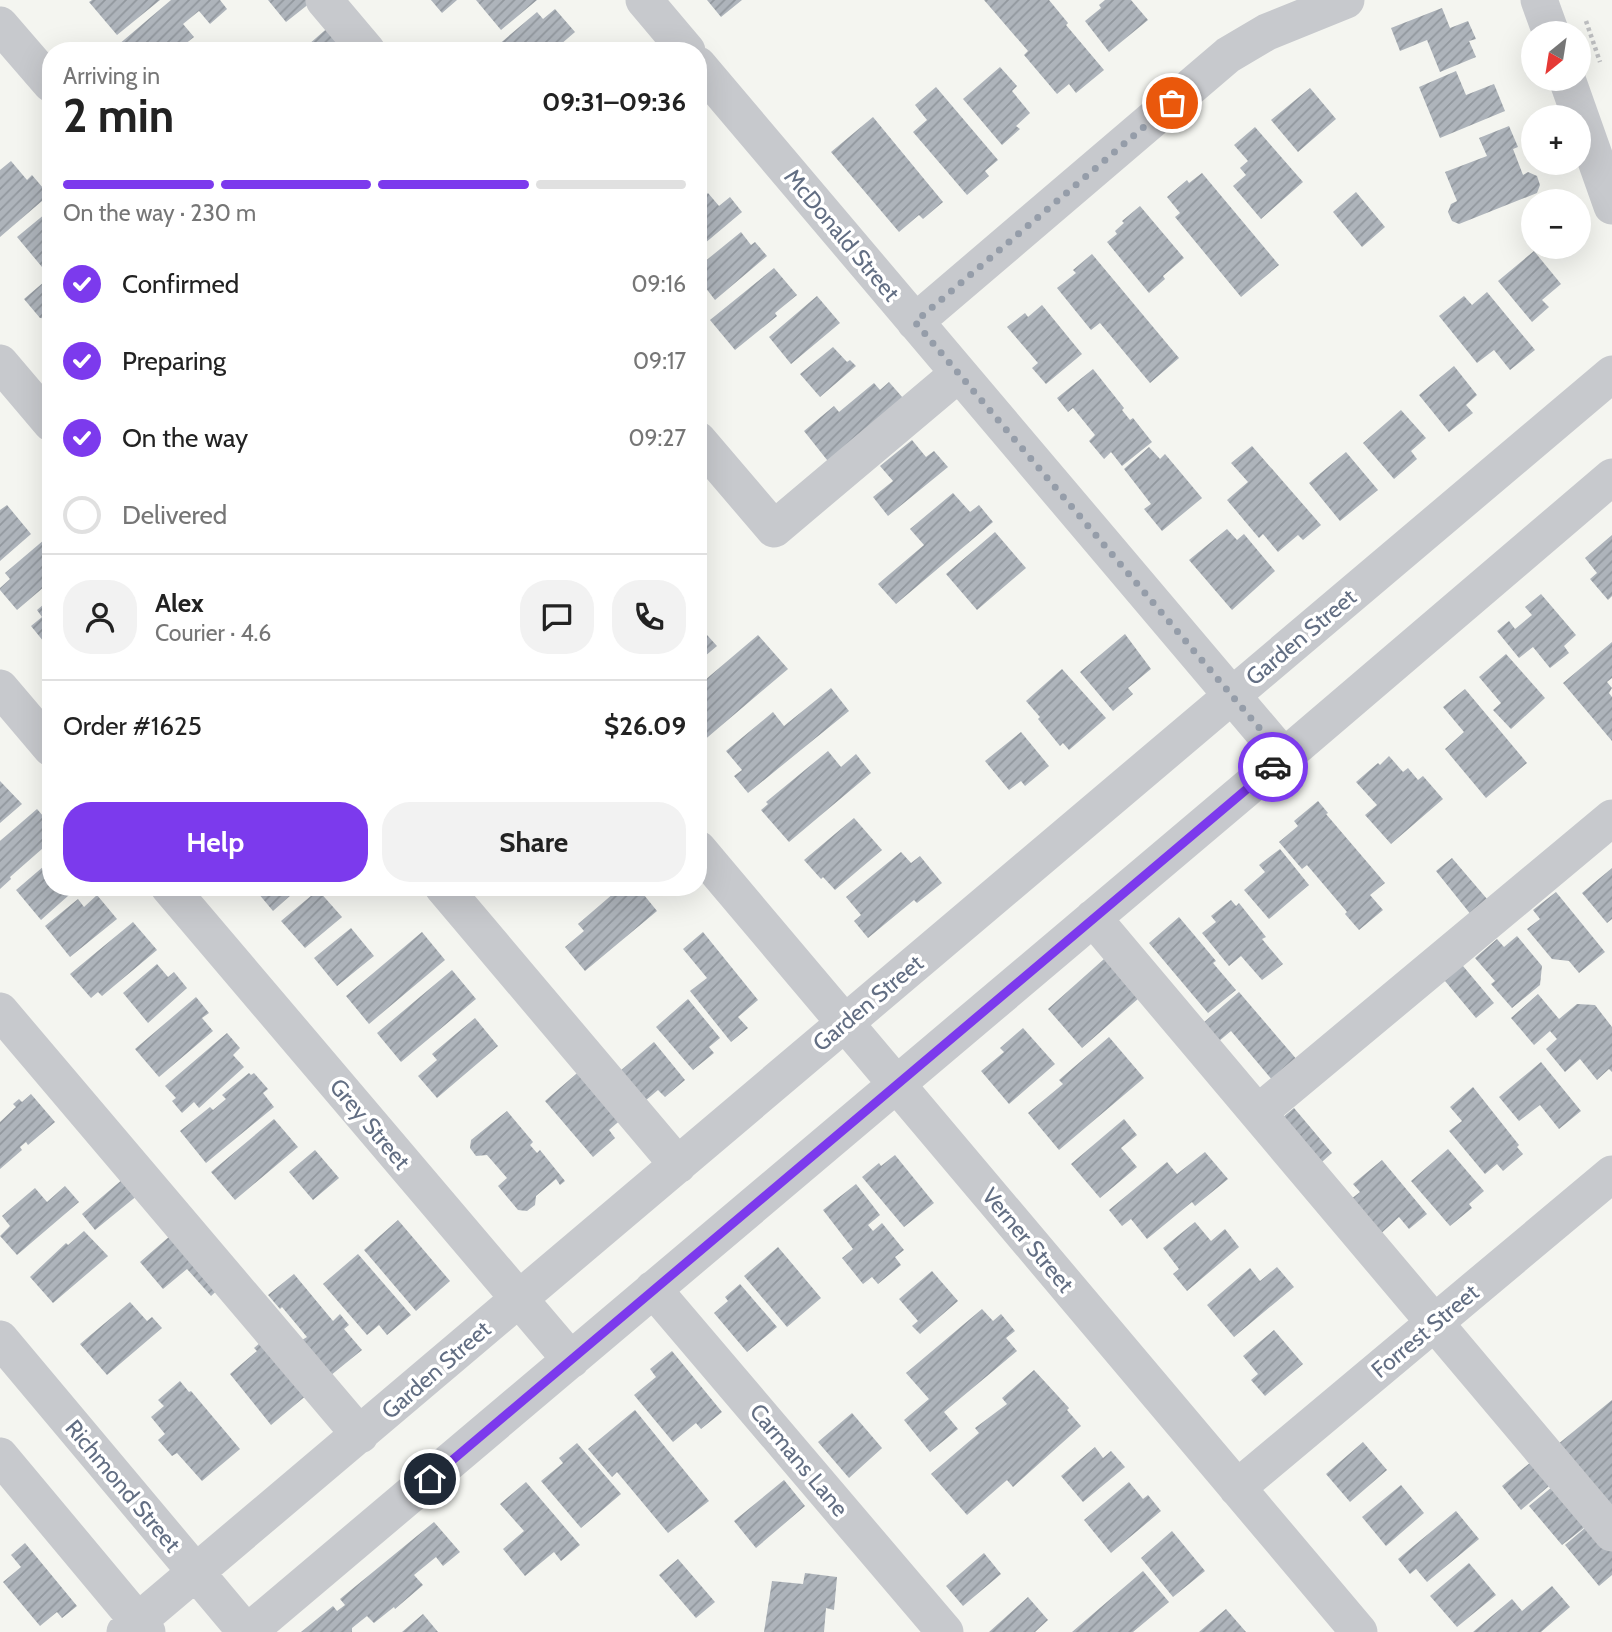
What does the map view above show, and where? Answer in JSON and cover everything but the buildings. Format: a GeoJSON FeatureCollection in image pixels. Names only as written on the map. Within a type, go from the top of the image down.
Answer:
{"type":"FeatureCollection","features":[{"type":"Feature","properties":{"kind":"street"},"geometry":{"type":"LineString","coordinates":[[324,0],[359,42]]}},
{"type":"Feature","properties":{"kind":"street"},"geometry":{"type":"LineString","coordinates":[[644,0],[679,42]]}},
{"type":"Feature","properties":{"kind":"street"},"geometry":{"type":"LineString","coordinates":[[915,322],[1228,55],[1267,32],[1346,0]]}},
{"type":"Feature","properties":{"kind":"street"},"geometry":{"type":"LineString","coordinates":[[1539,0],[1547,21]]}},
{"type":"Feature","properties":{"kind":"street"},"geometry":{"type":"LineString","coordinates":[[0,24],[42,73]]}},
{"type":"Feature","properties":{"kind":"street","name":"McDonald Street"},"geometry":{"type":"LineString","coordinates":[[707,76],[1284,757]]}},
{"type":"Feature","properties":{"kind":"street"},"geometry":{"type":"LineString","coordinates":[[1571,91],[1612,206]]}},
{"type":"Feature","properties":{"kind":"street"},"geometry":{"type":"LineString","coordinates":[[0,363],[42,412]]}},
{"type":"Feature","properties":{"kind":"street"},"geometry":{"type":"LineString","coordinates":[[707,451],[774,529],[958,373]]}},
{"type":"Feature","properties":{"kind":"street","name":"Garden Street"},"geometry":{"type":"LineString","coordinates":[[136,1629],[195,1573],[1612,374]]}},
{"type":"Feature","properties":{"kind":"street"},"geometry":{"type":"LineString","coordinates":[[247,1632],[1612,477]]}},
{"type":"Feature","properties":{"kind":"street"},"geometry":{"type":"LineString","coordinates":[[0,688],[42,737]]}},
{"type":"Feature","properties":{"kind":"street"},"geometry":{"type":"LineString","coordinates":[[1258,1114],[1612,818]]}},
{"type":"Feature","properties":{"kind":"street","name":"Verner Street"},"geometry":{"type":"LineString","coordinates":[[707,860],[1359,1632]]}},
{"type":"Feature","properties":{"kind":"street","name":"Grey Street"},"geometry":{"type":"LineString","coordinates":[[177,896],[571,1360]]}},
{"type":"Feature","properties":{"kind":"street"},"geometry":{"type":"LineString","coordinates":[[451,896],[678,1165]]}},
{"type":"Feature","properties":{"kind":"street"},"geometry":{"type":"LineString","coordinates":[[1093,918],[1612,1533]]}},
{"type":"Feature","properties":{"kind":"street"},"geometry":{"type":"LineString","coordinates":[[0,1011],[360,1435]]}},
{"type":"Feature","properties":{"kind":"street","name":"Forrest Street"},"geometry":{"type":"LineString","coordinates":[[1237,1488],[1612,1174]]}},
{"type":"Feature","properties":{"kind":"street","name":"Carmans Lane"},"geometry":{"type":"LineString","coordinates":[[653,1289],[945,1632]]}},
{"type":"Feature","properties":{"kind":"street","name":"Richmond Street"},"geometry":{"type":"LineString","coordinates":[[0,1339],[247,1632]]}},
{"type":"Feature","properties":{"kind":"street"},"geometry":{"type":"LineString","coordinates":[[0,1457],[136,1629]]}},
{"type":"Feature","properties":{"kind":"path"},"geometry":{"type":"LineString","coordinates":[[1583,13],[1600,63]]}},
{"type":"Feature","properties":{"kind":"way so far"},"geometry":{"type":"LineString","coordinates":[[1172,103],[915,322],[1284,757],[1273,767]]}},
{"type":"Feature","properties":{"kind":"route"},"geometry":{"type":"LineString","coordinates":[[430,1479],[1273,767]]}}]}
